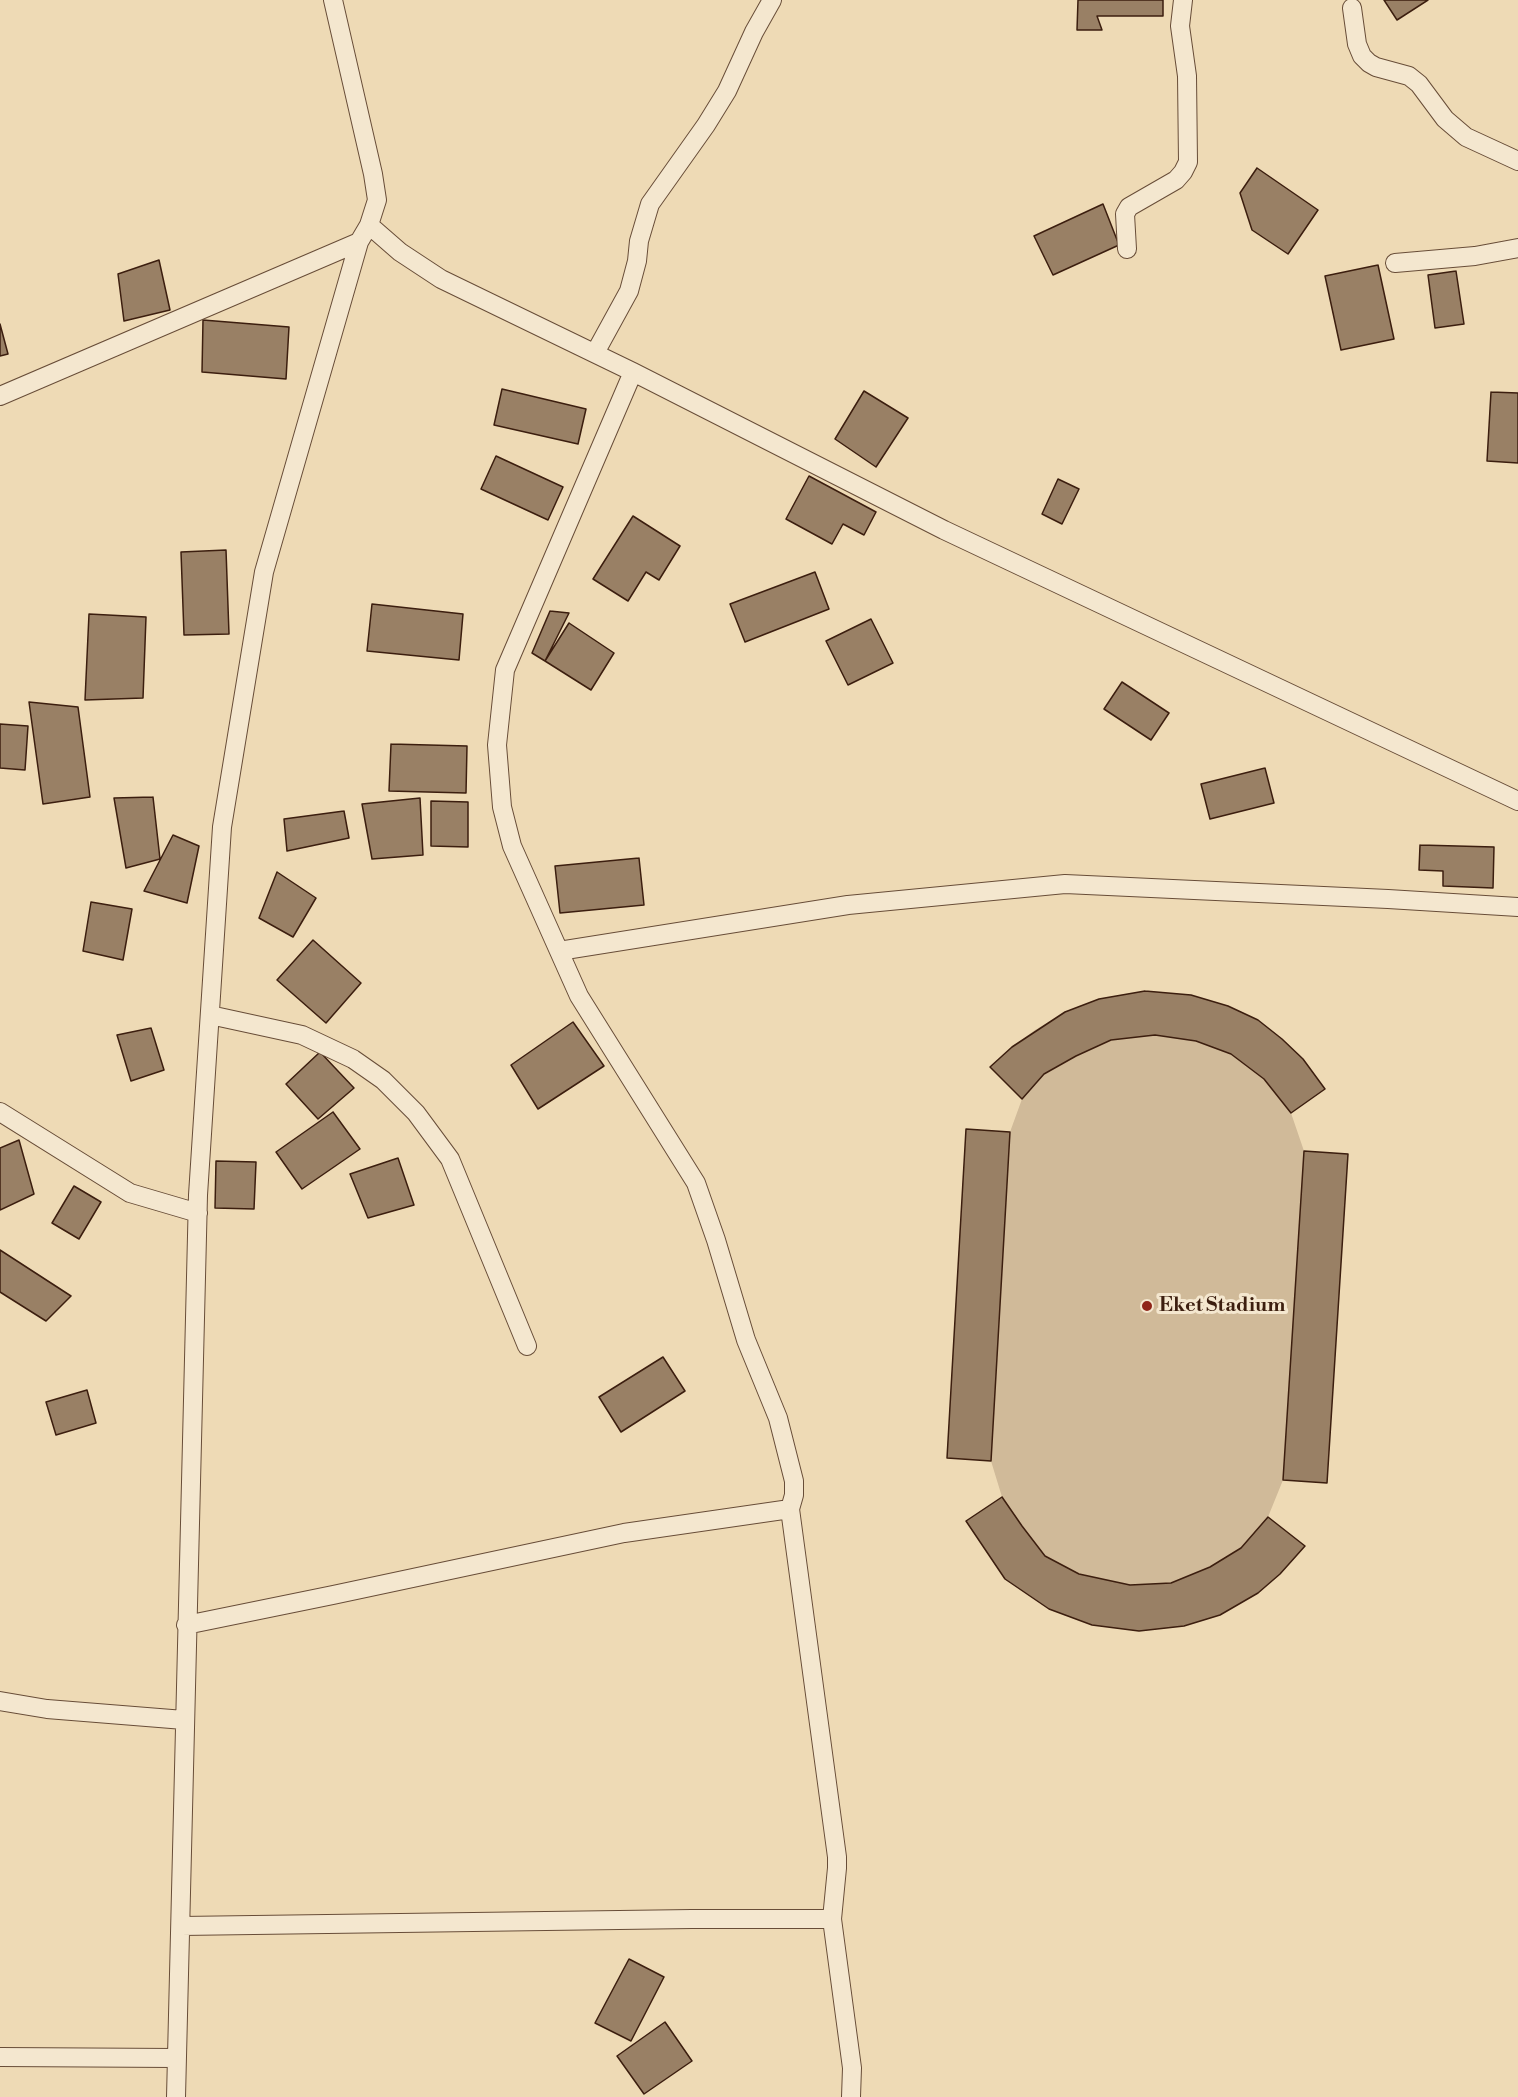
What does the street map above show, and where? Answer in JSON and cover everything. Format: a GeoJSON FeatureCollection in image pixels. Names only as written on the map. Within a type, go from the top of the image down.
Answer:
{"type":"FeatureCollection","features":[{"type":"Feature","properties":{"kind":"street"},"geometry":{"type":"LineString","coordinates":[[176,2097],[198,1213],[222,827],[264,572],[359,242],[369,225],[377,200],[333,0]]}},
{"type":"Feature","properties":{"kind":"street"},"geometry":{"type":"LineString","coordinates":[[595,353],[629,291],[637,261],[639,241],[650,204],[727,91],[754,32],[772,0]]}},
{"type":"Feature","properties":{"kind":"street"},"geometry":{"type":"LineString","coordinates":[[1127,249],[1125,214],[1129,207],[1176,180],[1188,162],[1186,76],[1180,26],[1184,0]]}},
{"type":"Feature","properties":{"kind":"street"},"geometry":{"type":"LineString","coordinates":[[1352,8],[1357,44],[1362,56],[1369,63],[1376,68],[1409,76],[1419,84],[1445,119],[1466,137],[1518,161]]}},
{"type":"Feature","properties":{"kind":"street"},"geometry":{"type":"LineString","coordinates":[[369,225],[400,252],[441,279],[595,353],[945,530],[1518,801]]}},
{"type":"Feature","properties":{"kind":"street"},"geometry":{"type":"LineString","coordinates":[[0,396],[359,242]]}},
{"type":"Feature","properties":{"kind":"street"},"geometry":{"type":"LineString","coordinates":[[1395,263],[1475,256],[1518,248]]}},
{"type":"Feature","properties":{"kind":"street"},"geometry":{"type":"LineString","coordinates":[[633,372],[505,669],[497,745],[502,807],[512,846],[579,996],[696,1183],[746,1340],[778,1418],[794,1481],[794,1495],[790,1509],[837,1857],[832,1919],[852,2068],[851,2097]]}},
{"type":"Feature","properties":{"kind":"street"},"geometry":{"type":"LineString","coordinates":[[558,951],[848,905],[1065,884],[1518,907]]}},
{"type":"Feature","properties":{"kind":"street"},"geometry":{"type":"LineString","coordinates":[[210,1015],[302,1035],[343,1054],[383,1080],[416,1113],[450,1158],[527,1346]]}},
{"type":"Feature","properties":{"kind":"street"},"geometry":{"type":"LineString","coordinates":[[0,1112],[130,1193],[198,1213]]}},
{"type":"Feature","properties":{"kind":"street"},"geometry":{"type":"LineString","coordinates":[[186,1624],[624,1533],[790,1509]]}},
{"type":"Feature","properties":{"kind":"street"},"geometry":{"type":"LineString","coordinates":[[0,1701],[47,1709],[184,1720]]}},
{"type":"Feature","properties":{"kind":"street"},"geometry":{"type":"LineString","coordinates":[[181,1926],[832,1919]]}},
{"type":"Feature","properties":{"kind":"street"},"geometry":{"type":"LineString","coordinates":[[0,2057],[176,2058]]}},
{"type":"Feature","properties":{"kind":"shaded area","name":"Eket Stadium"},"geometry":{"type":"Polygon","coordinates":[[[1099,999],[1258,1020],[1303,1059],[1325,1089],[1291,1113],[1304,1151],[1348,1154],[1327,1483],[1283,1480],[1268,1517],[1305,1546],[1280,1574],[1258,1593],[1220,1615],[1184,1626],[1139,1631],[1092,1625],[1049,1609],[1005,1579],[966,1521],[1002,1497],[991,1461],[947,1458],[966,1129],[1010,1132],[1022,1099],[990,1067],[1035,1030],[1065,1012],[1099,999]]]}},
{"type":"Feature","properties":{"kind":"building"},"geometry":{"type":"Polygon","coordinates":[[[1078,0],[1163,0],[1163,16],[1097,16],[1102,30],[1077,30],[1078,0]]]}},
{"type":"Feature","properties":{"kind":"building"},"geometry":{"type":"Polygon","coordinates":[[[1384,0],[1428,0],[1397,20],[1384,0]]]}},
{"type":"Feature","properties":{"kind":"building"},"geometry":{"type":"Polygon","coordinates":[[[1257,168],[1318,210],[1288,254],[1252,230],[1240,193],[1257,168]]]}},
{"type":"Feature","properties":{"kind":"building"},"geometry":{"type":"Polygon","coordinates":[[[1103,204],[1119,245],[1053,275],[1034,236],[1103,204]]]}},
{"type":"Feature","properties":{"kind":"building"},"geometry":{"type":"Polygon","coordinates":[[[159,260],[170,310],[124,321],[118,274],[159,260]]]}},
{"type":"Feature","properties":{"kind":"building"},"geometry":{"type":"Polygon","coordinates":[[[1378,265],[1394,339],[1341,350],[1325,276],[1378,265]]]}},
{"type":"Feature","properties":{"kind":"building"},"geometry":{"type":"Polygon","coordinates":[[[1456,271],[1464,324],[1435,328],[1428,275],[1456,271]]]}},
{"type":"Feature","properties":{"kind":"building"},"geometry":{"type":"Polygon","coordinates":[[[203,320],[289,327],[286,379],[202,372],[203,320]]]}},
{"type":"Feature","properties":{"kind":"building"},"geometry":{"type":"Polygon","coordinates":[[[0,324],[8,354],[0,356],[0,324]]]}},
{"type":"Feature","properties":{"kind":"building"},"geometry":{"type":"Polygon","coordinates":[[[502,389],[586,409],[578,444],[494,425],[502,389]]]}},
{"type":"Feature","properties":{"kind":"building"},"geometry":{"type":"Polygon","coordinates":[[[864,391],[908,418],[876,467],[835,439],[864,391]]]}},
{"type":"Feature","properties":{"kind":"building"},"geometry":{"type":"Polygon","coordinates":[[[1491,392],[1518,393],[1518,463],[1487,461],[1491,392]]]}},
{"type":"Feature","properties":{"kind":"building"},"geometry":{"type":"Polygon","coordinates":[[[496,456],[563,487],[548,520],[481,489],[496,456]]]}},
{"type":"Feature","properties":{"kind":"building"},"geometry":{"type":"Polygon","coordinates":[[[809,476],[876,512],[864,535],[843,524],[832,544],[786,519],[809,476]]]}},
{"type":"Feature","properties":{"kind":"building"},"geometry":{"type":"Polygon","coordinates":[[[1058,479],[1079,489],[1062,524],[1042,514],[1058,479]]]}},
{"type":"Feature","properties":{"kind":"building"},"geometry":{"type":"Polygon","coordinates":[[[633,516],[680,546],[659,580],[646,572],[628,601],[593,579],[633,516]]]}},
{"type":"Feature","properties":{"kind":"building"},"geometry":{"type":"Polygon","coordinates":[[[226,550],[229,634],[184,635],[181,552],[226,550]]]}},
{"type":"Feature","properties":{"kind":"building"},"geometry":{"type":"Polygon","coordinates":[[[815,572],[829,609],[745,642],[730,604],[815,572]]]}},
{"type":"Feature","properties":{"kind":"building"},"geometry":{"type":"Polygon","coordinates":[[[372,604],[463,614],[459,660],[367,651],[372,604]]]}},
{"type":"Feature","properties":{"kind":"building"},"geometry":{"type":"Polygon","coordinates":[[[550,611],[569,613],[545,661],[532,653],[550,611]]]}},
{"type":"Feature","properties":{"kind":"building"},"geometry":{"type":"Polygon","coordinates":[[[89,614],[146,617],[143,698],[85,700],[89,614]]]}},
{"type":"Feature","properties":{"kind":"building"},"geometry":{"type":"Polygon","coordinates":[[[871,619],[893,663],[848,685],[826,641],[871,619]]]}},
{"type":"Feature","properties":{"kind":"building"},"geometry":{"type":"Polygon","coordinates":[[[569,623],[614,653],[591,690],[545,661],[569,623]]]}},
{"type":"Feature","properties":{"kind":"building"},"geometry":{"type":"Polygon","coordinates":[[[1122,682],[1169,713],[1151,740],[1104,709],[1122,682]]]}},
{"type":"Feature","properties":{"kind":"building"},"geometry":{"type":"Polygon","coordinates":[[[29,702],[78,707],[90,797],[43,804],[29,702]]]}},
{"type":"Feature","properties":{"kind":"building"},"geometry":{"type":"Polygon","coordinates":[[[0,724],[28,726],[25,770],[0,768],[0,724]]]}},
{"type":"Feature","properties":{"kind":"building"},"geometry":{"type":"Polygon","coordinates":[[[391,744],[467,746],[466,793],[389,791],[391,744]]]}},
{"type":"Feature","properties":{"kind":"building"},"geometry":{"type":"Polygon","coordinates":[[[1265,768],[1274,803],[1210,819],[1201,784],[1265,768]]]}},
{"type":"Feature","properties":{"kind":"building"},"geometry":{"type":"Polygon","coordinates":[[[153,797],[160,859],[126,868],[114,798],[153,797]]]}},
{"type":"Feature","properties":{"kind":"building"},"geometry":{"type":"Polygon","coordinates":[[[420,798],[423,855],[372,859],[362,804],[420,798]]]}},
{"type":"Feature","properties":{"kind":"building"},"geometry":{"type":"Polygon","coordinates":[[[431,801],[468,802],[468,847],[431,846],[431,801]]]}},
{"type":"Feature","properties":{"kind":"building"},"geometry":{"type":"Polygon","coordinates":[[[344,811],[349,838],[287,851],[284,819],[344,811]]]}},
{"type":"Feature","properties":{"kind":"building"},"geometry":{"type":"Polygon","coordinates":[[[173,835],[199,846],[187,903],[144,891],[173,835]]]}},
{"type":"Feature","properties":{"kind":"building"},"geometry":{"type":"Polygon","coordinates":[[[1420,845],[1494,847],[1493,888],[1443,886],[1443,871],[1419,870],[1420,845]]]}},
{"type":"Feature","properties":{"kind":"building"},"geometry":{"type":"Polygon","coordinates":[[[639,858],[644,905],[560,913],[555,866],[639,858]]]}},
{"type":"Feature","properties":{"kind":"building"},"geometry":{"type":"Polygon","coordinates":[[[277,872],[316,898],[293,937],[259,918],[277,872]]]}},
{"type":"Feature","properties":{"kind":"building"},"geometry":{"type":"Polygon","coordinates":[[[91,902],[132,909],[123,960],[83,951],[91,902]]]}},
{"type":"Feature","properties":{"kind":"building"},"geometry":{"type":"Polygon","coordinates":[[[313,940],[361,983],[326,1023],[277,980],[313,940]]]}},
{"type":"Feature","properties":{"kind":"building"},"geometry":{"type":"Polygon","coordinates":[[[1145,991],[1191,995],[1228,1006],[1258,1020],[1303,1059],[1325,1089],[1291,1113],[1264,1079],[1231,1054],[1196,1041],[1155,1035],[1111,1040],[1076,1056],[1044,1074],[1022,1099],[990,1067],[1012,1047],[1065,1012],[1099,999],[1145,991]]]}},
{"type":"Feature","properties":{"kind":"building"},"geometry":{"type":"Polygon","coordinates":[[[573,1022],[604,1066],[538,1109],[511,1065],[573,1022]]]}},
{"type":"Feature","properties":{"kind":"building"},"geometry":{"type":"Polygon","coordinates":[[[151,1028],[164,1070],[131,1081],[117,1035],[151,1028]]]}},
{"type":"Feature","properties":{"kind":"building"},"geometry":{"type":"Polygon","coordinates":[[[320,1052],[354,1088],[318,1119],[286,1084],[320,1052]]]}},
{"type":"Feature","properties":{"kind":"building"},"geometry":{"type":"Polygon","coordinates":[[[333,1112],[360,1149],[302,1189],[276,1152],[333,1112]]]}},
{"type":"Feature","properties":{"kind":"building"},"geometry":{"type":"Polygon","coordinates":[[[966,1129],[1010,1132],[991,1461],[947,1458],[966,1129]]]}},
{"type":"Feature","properties":{"kind":"building"},"geometry":{"type":"Polygon","coordinates":[[[19,1140],[34,1194],[0,1210],[0,1148],[19,1140]]]}},
{"type":"Feature","properties":{"kind":"building"},"geometry":{"type":"Polygon","coordinates":[[[1304,1151],[1348,1154],[1327,1483],[1283,1480],[1304,1151]]]}},
{"type":"Feature","properties":{"kind":"building"},"geometry":{"type":"Polygon","coordinates":[[[398,1158],[414,1205],[368,1218],[350,1174],[398,1158]]]}},
{"type":"Feature","properties":{"kind":"building"},"geometry":{"type":"Polygon","coordinates":[[[216,1161],[256,1162],[254,1209],[215,1208],[216,1161]]]}},
{"type":"Feature","properties":{"kind":"building"},"geometry":{"type":"Polygon","coordinates":[[[74,1186],[101,1202],[79,1239],[52,1223],[74,1186]]]}},
{"type":"Feature","properties":{"kind":"building"},"geometry":{"type":"Polygon","coordinates":[[[0,1250],[71,1296],[46,1321],[0,1292],[0,1250]]]}},
{"type":"Feature","properties":{"kind":"building"},"geometry":{"type":"Polygon","coordinates":[[[663,1357],[685,1391],[621,1432],[599,1397],[663,1357]]]}},
{"type":"Feature","properties":{"kind":"building"},"geometry":{"type":"Polygon","coordinates":[[[87,1390],[96,1423],[56,1435],[46,1402],[87,1390]]]}},
{"type":"Feature","properties":{"kind":"building"},"geometry":{"type":"Polygon","coordinates":[[[1002,1497],[1045,1556],[1079,1574],[1130,1585],[1171,1583],[1210,1567],[1241,1548],[1268,1517],[1305,1546],[1280,1574],[1258,1593],[1220,1615],[1184,1626],[1139,1631],[1092,1625],[1049,1609],[1005,1579],[966,1521],[1002,1497]]]}},
{"type":"Feature","properties":{"kind":"building"},"geometry":{"type":"Polygon","coordinates":[[[629,1959],[664,1977],[631,2041],[595,2023],[629,1959]]]}},
{"type":"Feature","properties":{"kind":"building"},"geometry":{"type":"Polygon","coordinates":[[[665,2022],[692,2061],[644,2094],[617,2056],[665,2022]]]}},
{"type":"Feature","properties":{"kind":"place","name":"Eket Stadium"},"geometry":{"type":"Point","coordinates":[1147,1306]}}]}
